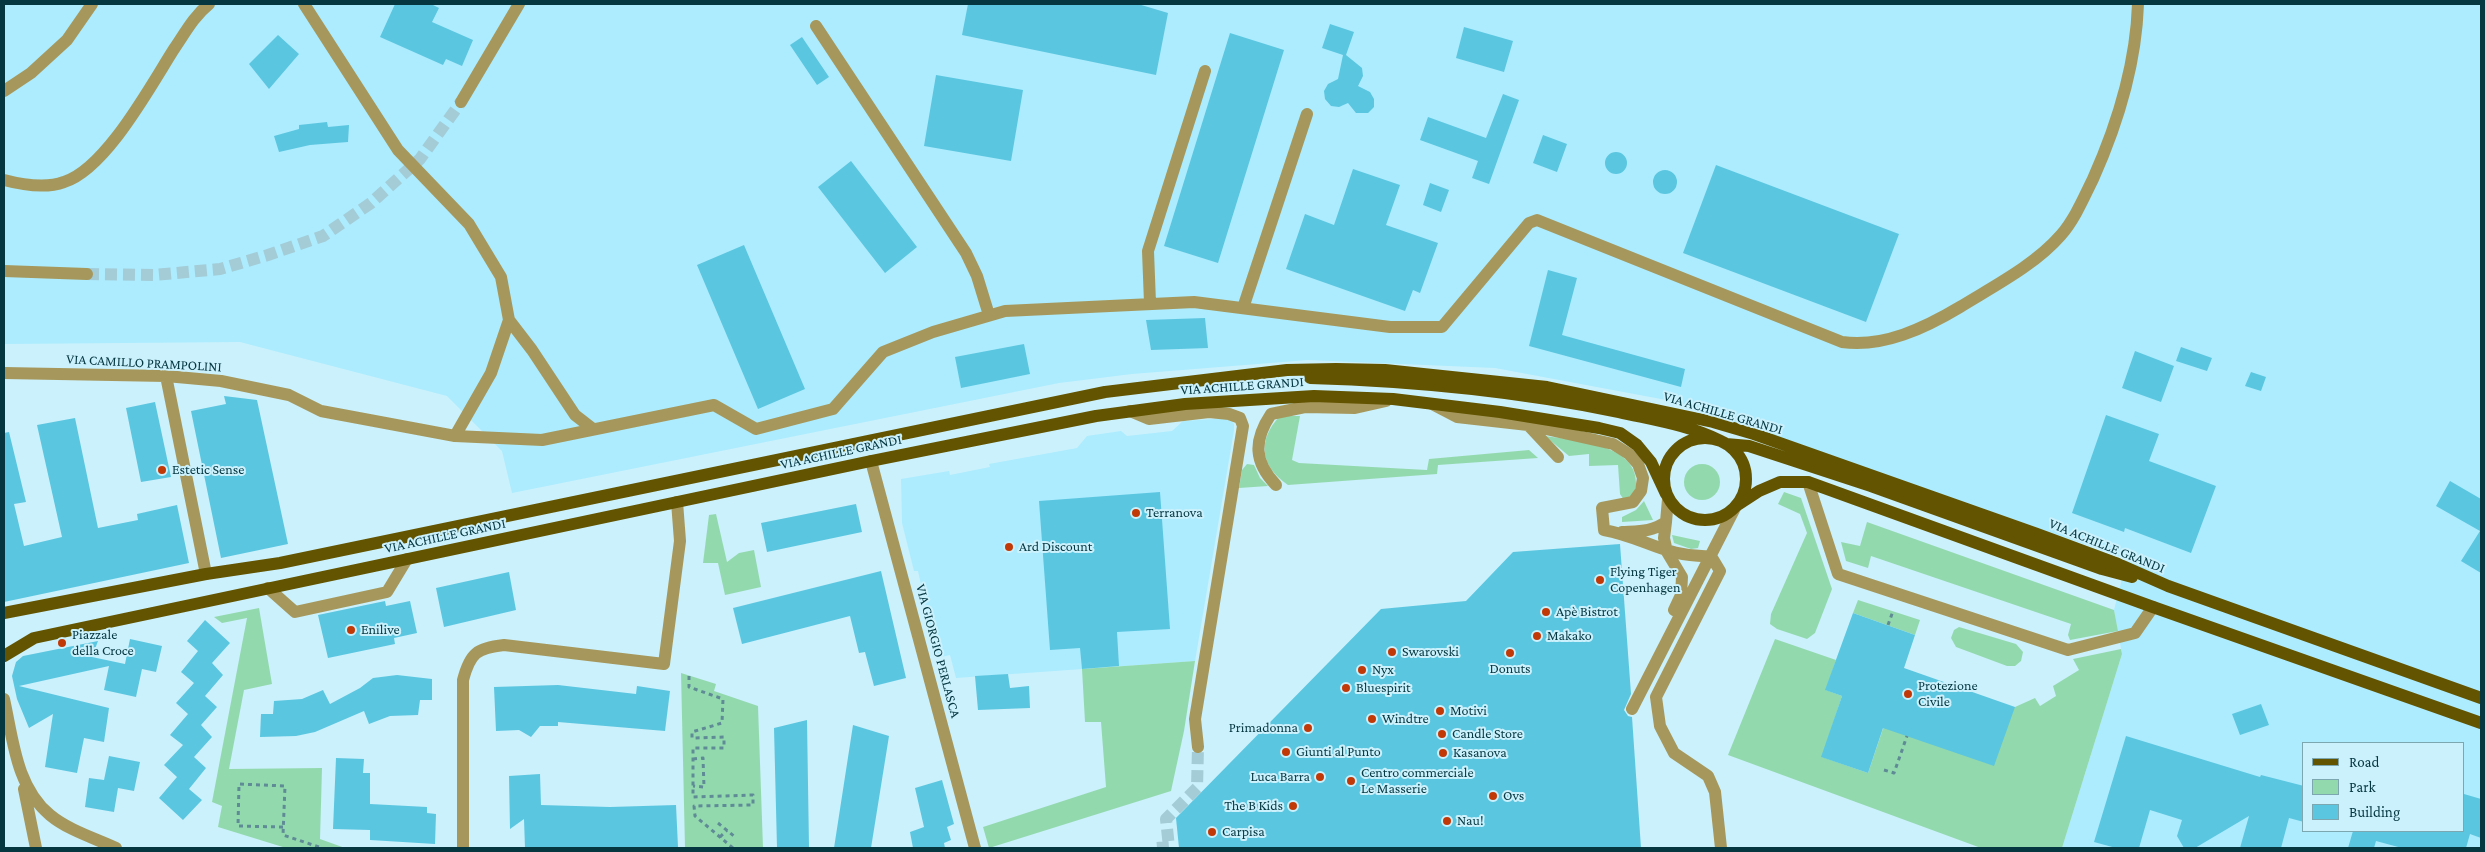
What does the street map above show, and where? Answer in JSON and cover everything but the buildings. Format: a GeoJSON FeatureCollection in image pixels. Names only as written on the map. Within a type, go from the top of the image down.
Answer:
{"type":"FeatureCollection","features":[{"type":"Feature","properties":{"kind":"main road","name":"VIA ACHILLE GRANDI"},"geometry":{"type":"LineString","coordinates":[[4,613],[206,574],[280,563],[1105,392],[1287,370],[1385,370],[1547,387],[1668,412],[1763,437],[2082,551],[2168,586],[2481,698]]}},
{"type":"Feature","properties":{"kind":"main road","name":"VIA ACHILLE GRANDI"},"geometry":{"type":"LineString","coordinates":[[1248,376],[1347,379],[1498,391],[1562,400],[1696,429],[1724,442],[1749,446],[1871,486],[2102,569],[2168,586]]}},
{"type":"Feature","properties":{"kind":"main road","name":"VIA ACHILLE GRANDI"},"geometry":{"type":"LineString","coordinates":[[4,656],[34,638],[268,588],[871,461],[1096,416],[1185,404],[1314,396],[1393,399],[1500,412],[1620,433],[1637,444],[1651,462],[1667,496]]}},
{"type":"Feature","properties":{"kind":"main road"},"geometry":{"type":"LineString","coordinates":[[1736,506],[1746,485],[1746,473],[1739,456],[1724,442],[1707,438],[1694,439],[1676,450],[1665,466],[1663,480],[1667,496],[1682,513],[1700,520],[1720,518],[1759,491],[1780,482],[1808,482],[2153,607],[2481,722]]}},
{"type":"Feature","properties":{"kind":"street"},"geometry":{"type":"LineString","coordinates":[[4,91],[31,73],[67,40],[92,4]]}},
{"type":"Feature","properties":{"kind":"street"},"geometry":{"type":"LineString","coordinates":[[4,180],[20,184],[44,186],[65,182],[85,170],[105,152],[188,27],[200,11],[209,4]]}},
{"type":"Feature","properties":{"kind":"street"},"geometry":{"type":"LineString","coordinates":[[304,4],[398,150],[468,224],[501,277],[509,320],[532,350],[575,415],[594,429]]}},
{"type":"Feature","properties":{"kind":"street"},"geometry":{"type":"LineString","coordinates":[[462,102],[519,4]]}},
{"type":"Feature","properties":{"kind":"street","name":"VIA CAMILLO PRAMPOLINI"},"geometry":{"type":"LineString","coordinates":[[4,374],[166,376],[231,383],[288,395],[321,411],[455,436],[542,440],[714,406],[756,429],[833,410],[883,352],[933,332],[1005,311],[1194,302],[1390,327],[1442,327],[1526,226],[1537,220],[1842,342],[1859,344],[1880,342],[1908,332],[1970,300],[2036,258],[2062,234],[2083,201],[2103,157],[2125,94],[2137,37],[2138,4]]}},
{"type":"Feature","properties":{"kind":"street"},"geometry":{"type":"LineString","coordinates":[[816,26],[966,253],[977,276],[989,315]]}},
{"type":"Feature","properties":{"kind":"street"},"geometry":{"type":"LineString","coordinates":[[1150,303],[1148,251],[1205,71]]}},
{"type":"Feature","properties":{"kind":"street"},"geometry":{"type":"LineString","coordinates":[[1243,308],[1307,114]]}},
{"type":"Feature","properties":{"kind":"street"},"geometry":{"type":"LineString","coordinates":[[4,271],[87,274]]}},
{"type":"Feature","properties":{"kind":"street"},"geometry":{"type":"LineString","coordinates":[[455,436],[491,374],[509,320]]}},
{"type":"Feature","properties":{"kind":"street"},"geometry":{"type":"LineString","coordinates":[[166,376],[206,574]]}},
{"type":"Feature","properties":{"kind":"street"},"geometry":{"type":"LineString","coordinates":[[1276,485],[1261,467],[1258,448],[1264,424],[1271,414],[1305,407],[1355,408],[1393,399]]}},
{"type":"Feature","properties":{"kind":"street"},"geometry":{"type":"LineString","coordinates":[[1428,402],[1457,417],[1528,425],[1614,444],[1629,454],[1638,464],[1643,478],[1641,491],[1633,502],[1602,508],[1604,530],[1617,532],[1650,530],[1666,522]]}},
{"type":"Feature","properties":{"kind":"street"},"geometry":{"type":"LineString","coordinates":[[1130,411],[1149,419],[1209,412],[1230,414],[1240,418],[1243,426],[1195,719],[1198,746]]}},
{"type":"Feature","properties":{"kind":"street"},"geometry":{"type":"LineString","coordinates":[[1528,425],[1558,457]]}},
{"type":"Feature","properties":{"kind":"street","name":"VIA GIORGIO PERLASCA"},"geometry":{"type":"LineString","coordinates":[[871,461],[975,848]]}},
{"type":"Feature","properties":{"kind":"street"},"geometry":{"type":"LineString","coordinates":[[1808,482],[1838,574],[2068,650],[2135,633],[2153,607]]}},
{"type":"Feature","properties":{"kind":"street"},"geometry":{"type":"LineString","coordinates":[[1631,693],[1681,595],[1682,578],[1667,552],[1664,538],[1667,496]]}},
{"type":"Feature","properties":{"kind":"street"},"geometry":{"type":"LineString","coordinates":[[463,848],[463,680],[467,665],[475,652],[488,647],[504,645],[664,664],[680,541],[677,502]]}},
{"type":"Feature","properties":{"kind":"street"},"geometry":{"type":"LineString","coordinates":[[1632,709],[1736,506]]}},
{"type":"Feature","properties":{"kind":"street"},"geometry":{"type":"LineString","coordinates":[[1617,532],[1667,552],[1711,556]]}},
{"type":"Feature","properties":{"kind":"street"},"geometry":{"type":"LineString","coordinates":[[1711,556],[1720,571],[1656,697],[1660,726],[1674,753],[1708,776],[1715,792],[1721,848]]}},
{"type":"Feature","properties":{"kind":"street"},"geometry":{"type":"LineString","coordinates":[[268,588],[295,612],[387,592],[407,559]]}},
{"type":"Feature","properties":{"kind":"street"},"geometry":{"type":"LineString","coordinates":[[4,698],[36,848]]}},
{"type":"Feature","properties":{"kind":"street"},"geometry":{"type":"LineString","coordinates":[[4,719],[11,732]]}},
{"type":"Feature","properties":{"kind":"street"},"geometry":{"type":"LineString","coordinates":[[22,779],[36,800],[50,815],[63,824],[116,848]]}},
{"type":"Feature","properties":{"kind":"path"},"geometry":{"type":"LineString","coordinates":[[1888,625],[1893,612]]}},
{"type":"Feature","properties":{"kind":"path"},"geometry":{"type":"LineString","coordinates":[[689,676],[689,687],[722,699],[722,723],[692,732],[692,738],[724,737],[724,748],[693,748],[694,796],[752,795],[753,805],[694,806],[695,816],[733,848]]}},
{"type":"Feature","properties":{"kind":"path"},"geometry":{"type":"LineString","coordinates":[[1884,770],[1894,773],[1907,736]]}},
{"type":"Feature","properties":{"kind":"path"},"geometry":{"type":"LineString","coordinates":[[693,758],[703,758],[704,787],[693,786]]}},
{"type":"Feature","properties":{"kind":"path"},"geometry":{"type":"LineString","coordinates":[[284,827],[238,826],[239,784],[285,786],[284,827],[283,836],[322,848]]}},
{"type":"Feature","properties":{"kind":"path"},"geometry":{"type":"LineString","coordinates":[[718,822],[735,837]]}},
{"type":"Feature","properties":{"kind":"path"},"geometry":{"type":"LineString","coordinates":[[720,837],[727,830]]}},
{"type":"Feature","properties":{"kind":"shaded area"},"geometry":{"type":"Polygon","coordinates":[[[4,4],[2481,4],[2481,848],[2062,848],[2122,654],[2114,610],[2127,559],[1677,402],[1495,368],[1308,360],[1132,374],[1059,383],[512,493],[502,451],[447,396],[240,342],[4,344],[4,4]]]}},
{"type":"Feature","properties":{"kind":"shaded area","name":"Ard Discount"},"geometry":{"type":"Polygon","coordinates":[[[1229,418],[1234,424],[1234,430],[1195,661],[956,678],[950,655],[937,658],[918,571],[914,571],[902,523],[901,479],[949,471],[950,475],[990,467],[989,464],[1077,448],[1087,436],[1121,431],[1127,436],[1172,431],[1183,421],[1229,418]]]}},
{"type":"Feature","properties":{"kind":"green space"},"geometry":{"type":"Polygon","coordinates":[[[1280,416],[1300,416],[1292,460],[1299,463],[1427,470],[1429,459],[1529,450],[1538,458],[1438,465],[1437,474],[1288,485],[1272,470],[1265,452],[1268,434],[1280,416]]]}},
{"type":"Feature","properties":{"kind":"green space"},"geometry":{"type":"Polygon","coordinates":[[[1545,436],[1586,442],[1615,452],[1626,460],[1634,470],[1636,483],[1633,494],[1624,500],[1620,494],[1618,465],[1589,466],[1589,454],[1569,456],[1545,436]]]}},
{"type":"Feature","properties":{"kind":"green space"},"geometry":{"type":"Polygon","coordinates":[[[1247,464],[1254,465],[1260,478],[1268,486],[1239,488],[1242,470],[1247,464]]]}},
{"type":"Feature","properties":{"kind":"green space"},"geometry":{"type":"Polygon","coordinates":[[[1702,464],[1709,465],[1715,469],[1719,475],[1719,489],[1715,495],[1709,499],[1702,500],[1695,499],[1689,495],[1685,489],[1684,482],[1685,475],[1689,469],[1695,465],[1702,464]]]}},
{"type":"Feature","properties":{"kind":"green space"},"geometry":{"type":"Polygon","coordinates":[[[1784,492],[1801,498],[1832,589],[1815,633],[1807,639],[1777,629],[1770,624],[1771,614],[1807,533],[1800,514],[1778,504],[1784,492]]]}},
{"type":"Feature","properties":{"kind":"green space"},"geometry":{"type":"Polygon","coordinates":[[[1644,501],[1653,520],[1622,522],[1622,517],[1636,510],[1644,501]]]}},
{"type":"Feature","properties":{"kind":"green space"},"geometry":{"type":"Polygon","coordinates":[[[716,514],[727,562],[739,553],[754,550],[761,587],[725,595],[718,563],[703,563],[709,515],[716,514]]]}},
{"type":"Feature","properties":{"kind":"green space"},"geometry":{"type":"Polygon","coordinates":[[[1867,522],[2114,610],[2118,631],[2070,640],[2068,635],[2071,624],[1871,556],[1868,568],[1846,561],[1841,542],[1860,546],[1867,522]]]}},
{"type":"Feature","properties":{"kind":"green space"},"geometry":{"type":"Polygon","coordinates":[[[1672,535],[1700,541],[1698,548],[1691,549],[1674,543],[1672,535]]]}},
{"type":"Feature","properties":{"kind":"green space"},"geometry":{"type":"Polygon","coordinates":[[[1858,600],[1920,620],[1915,635],[1853,613],[1858,600]]]}},
{"type":"Feature","properties":{"kind":"green space"},"geometry":{"type":"Polygon","coordinates":[[[259,608],[272,684],[244,690],[229,769],[322,768],[320,839],[345,848],[286,848],[218,827],[222,806],[212,802],[247,618],[222,623],[214,617],[259,608]]]}},
{"type":"Feature","properties":{"kind":"green space"},"geometry":{"type":"Polygon","coordinates":[[[1959,627],[2016,644],[2023,652],[2021,661],[2015,666],[2007,666],[1956,647],[1951,638],[1954,630],[1959,627]]]}},
{"type":"Feature","properties":{"kind":"green space"},"geometry":{"type":"Polygon","coordinates":[[[1775,639],[1836,660],[1826,690],[1842,696],[1822,757],[1868,773],[1890,708],[2015,707],[2035,698],[2040,706],[2056,696],[2053,686],[2079,670],[2073,659],[2121,649],[2122,654],[2062,848],[1981,848],[1728,755],[1775,639]]]}},
{"type":"Feature","properties":{"kind":"green space"},"geometry":{"type":"Polygon","coordinates":[[[1195,661],[1184,731],[1171,791],[989,848],[983,827],[1106,787],[1101,722],[1085,722],[1082,669],[1195,661]]]}},
{"type":"Feature","properties":{"kind":"green space"},"geometry":{"type":"Polygon","coordinates":[[[681,673],[716,684],[714,691],[758,706],[763,848],[685,848],[681,673]]]}},
{"type":"Feature","properties":{"kind":"tunnel"},"geometry":{"type":"LineString","coordinates":[[87,274],[154,275],[220,269],[323,236],[371,203],[420,159],[461,102]]}},
{"type":"Feature","properties":{"kind":"tunnel"},"geometry":{"type":"LineString","coordinates":[[1157,848],[1169,847],[1166,819],[1197,788],[1198,747]]}},
{"type":"Feature","properties":{"kind":"place","name":"Estetic Sense"},"geometry":{"type":"Point","coordinates":[162,470]}},
{"type":"Feature","properties":{"kind":"place","name":"Terranova"},"geometry":{"type":"Point","coordinates":[1136,513]}},
{"type":"Feature","properties":{"kind":"place","name":"Ard Discount"},"geometry":{"type":"Point","coordinates":[1009,547]}},
{"type":"Feature","properties":{"kind":"place","name":"Flying Tiger Copenhagen"},"geometry":{"type":"Point","coordinates":[1600,580]}},
{"type":"Feature","properties":{"kind":"place","name":"Apè Bistrot"},"geometry":{"type":"Point","coordinates":[1546,612]}},
{"type":"Feature","properties":{"kind":"place","name":"Enilive"},"geometry":{"type":"Point","coordinates":[351,630]}},
{"type":"Feature","properties":{"kind":"place","name":"Makako"},"geometry":{"type":"Point","coordinates":[1537,636]}},
{"type":"Feature","properties":{"kind":"place","name":"Piazzale della Croce"},"geometry":{"type":"Point","coordinates":[62,643]}},
{"type":"Feature","properties":{"kind":"place","name":"Swarovski"},"geometry":{"type":"Point","coordinates":[1392,652]}},
{"type":"Feature","properties":{"kind":"place","name":"Donuts"},"geometry":{"type":"Point","coordinates":[1510,653]}},
{"type":"Feature","properties":{"kind":"place","name":"Nyx"},"geometry":{"type":"Point","coordinates":[1362,670]}},
{"type":"Feature","properties":{"kind":"place","name":"Bluespirit"},"geometry":{"type":"Point","coordinates":[1346,688]}},
{"type":"Feature","properties":{"kind":"place","name":"Protezione Civile"},"geometry":{"type":"Point","coordinates":[1908,694]}},
{"type":"Feature","properties":{"kind":"place","name":"Motivi"},"geometry":{"type":"Point","coordinates":[1440,711]}},
{"type":"Feature","properties":{"kind":"place","name":"Windtre"},"geometry":{"type":"Point","coordinates":[1372,719]}},
{"type":"Feature","properties":{"kind":"place","name":"Primadonna"},"geometry":{"type":"Point","coordinates":[1308,728]}},
{"type":"Feature","properties":{"kind":"place","name":"Candle Store"},"geometry":{"type":"Point","coordinates":[1442,734]}},
{"type":"Feature","properties":{"kind":"place","name":"Giunti al Punto"},"geometry":{"type":"Point","coordinates":[1286,752]}},
{"type":"Feature","properties":{"kind":"place","name":"Kasanova"},"geometry":{"type":"Point","coordinates":[1443,753]}},
{"type":"Feature","properties":{"kind":"place","name":"Luca Barra"},"geometry":{"type":"Point","coordinates":[1320,777]}},
{"type":"Feature","properties":{"kind":"place","name":"Centro commerciale Le Masserie"},"geometry":{"type":"Point","coordinates":[1351,781]}},
{"type":"Feature","properties":{"kind":"place","name":"Ovs"},"geometry":{"type":"Point","coordinates":[1493,796]}},
{"type":"Feature","properties":{"kind":"place","name":"The B Kids"},"geometry":{"type":"Point","coordinates":[1293,806]}},
{"type":"Feature","properties":{"kind":"place","name":"Nau!"},"geometry":{"type":"Point","coordinates":[1447,821]}},
{"type":"Feature","properties":{"kind":"place","name":"Carpisa"},"geometry":{"type":"Point","coordinates":[1212,832]}}]}
